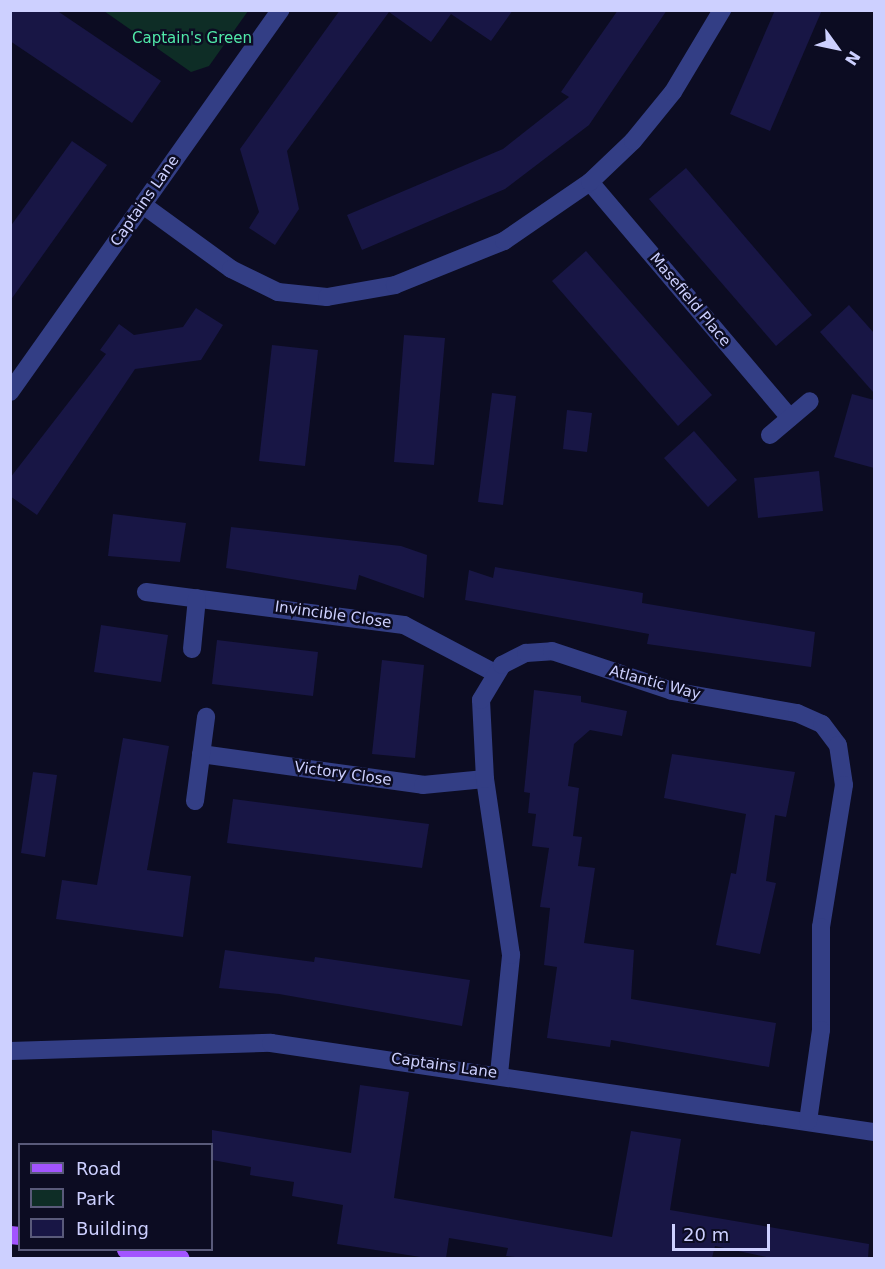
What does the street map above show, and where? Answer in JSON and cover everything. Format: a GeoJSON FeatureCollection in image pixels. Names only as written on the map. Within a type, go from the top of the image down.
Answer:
{"type":"FeatureCollection","features":[{"type":"Feature","properties":{"kind":"main road"},"geometry":{"type":"LineString","coordinates":[[133,1251],[180,1258]]}},
{"type":"Feature","properties":{"kind":"street","name":"Captains Lane"},"geometry":{"type":"LineString","coordinates":[[10,392],[280,10]]}},
{"type":"Feature","properties":{"kind":"street"},"geometry":{"type":"LineString","coordinates":[[143,205],[255,282],[294,295],[327,297],[395,285],[467,258],[533,224],[590,182],[633,141],[673,93],[722,10]]}},
{"type":"Feature","properties":{"kind":"street","name":"Masefield Place"},"geometry":{"type":"LineString","coordinates":[[590,182],[790,418]]}},
{"type":"Feature","properties":{"kind":"street"},"geometry":{"type":"LineString","coordinates":[[770,435],[810,401]]}},
{"type":"Feature","properties":{"kind":"street","name":"Invincible Close"},"geometry":{"type":"LineString","coordinates":[[146,592],[404,625],[494,672]]}},
{"type":"Feature","properties":{"kind":"street"},"geometry":{"type":"LineString","coordinates":[[192,649],[197,598]]}},
{"type":"Feature","properties":{"kind":"street","name":"Atlantic Way"},"geometry":{"type":"LineString","coordinates":[[494,672],[526,653],[552,651],[672,691],[797,712],[831,734],[843,758],[844,785],[821,927],[822,1010],[808,1121]]}},
{"type":"Feature","properties":{"kind":"street"},"geometry":{"type":"LineString","coordinates":[[494,672],[479,716],[485,779],[511,955],[499,1074]]}},
{"type":"Feature","properties":{"kind":"street"},"geometry":{"type":"LineString","coordinates":[[195,801],[206,717]]}},
{"type":"Feature","properties":{"kind":"street","name":"Victory Close"},"geometry":{"type":"LineString","coordinates":[[201,754],[423,785],[485,779]]}},
{"type":"Feature","properties":{"kind":"street","name":"Captains Lane"},"geometry":{"type":"LineString","coordinates":[[10,1051],[271,1043],[499,1074],[874,1132]]}},
{"type":"Feature","properties":{"kind":"green space","name":"Captain's Green"},"geometry":{"type":"Polygon","coordinates":[[[104,11],[248,11],[209,66],[191,72],[104,11]]]}},
{"type":"Feature","properties":{"kind":"building"},"geometry":{"type":"Polygon","coordinates":[[[10,10],[56,10],[161,81],[132,123],[10,41],[10,10]]]}},
{"type":"Feature","properties":{"kind":"building"},"geometry":{"type":"Polygon","coordinates":[[[340,10],[513,10],[491,41],[451,14],[431,42],[389,12],[287,151],[299,209],[275,245],[249,228],[259,212],[240,149],[340,10]]]}},
{"type":"Feature","properties":{"kind":"building"},"geometry":{"type":"Polygon","coordinates":[[[618,10],[667,10],[589,125],[505,189],[362,250],[347,215],[503,149],[569,97],[561,92],[618,10]]]}},
{"type":"Feature","properties":{"kind":"building"},"geometry":{"type":"Polygon","coordinates":[[[775,10],[822,10],[770,131],[730,114],[775,10]]]}},
{"type":"Feature","properties":{"kind":"building"},"geometry":{"type":"Polygon","coordinates":[[[72,141],[107,165],[10,301],[10,227],[72,141]]]}},
{"type":"Feature","properties":{"kind":"building"},"geometry":{"type":"Polygon","coordinates":[[[686,168],[812,315],[776,346],[649,199],[686,168]]]}},
{"type":"Feature","properties":{"kind":"building"},"geometry":{"type":"Polygon","coordinates":[[[586,251],[712,395],[678,426],[552,281],[586,251]]]}},
{"type":"Feature","properties":{"kind":"building"},"geometry":{"type":"Polygon","coordinates":[[[849,305],[874,333],[874,393],[820,332],[849,305]]]}},
{"type":"Feature","properties":{"kind":"building"},"geometry":{"type":"Polygon","coordinates":[[[196,308],[223,325],[201,360],[135,369],[37,515],[10,496],[10,478],[106,354],[100,350],[119,324],[134,335],[183,327],[196,308]]]}},
{"type":"Feature","properties":{"kind":"building"},"geometry":{"type":"Polygon","coordinates":[[[404,335],[445,338],[434,465],[394,462],[404,335]]]}},
{"type":"Feature","properties":{"kind":"building"},"geometry":{"type":"Polygon","coordinates":[[[272,345],[318,350],[305,466],[259,461],[272,345]]]}},
{"type":"Feature","properties":{"kind":"building"},"geometry":{"type":"Polygon","coordinates":[[[492,393],[516,396],[503,505],[478,502],[492,393]]]}},
{"type":"Feature","properties":{"kind":"building"},"geometry":{"type":"Polygon","coordinates":[[[852,394],[874,400],[874,468],[834,457],[852,394]]]}},
{"type":"Feature","properties":{"kind":"building"},"geometry":{"type":"Polygon","coordinates":[[[567,410],[592,413],[587,452],[563,449],[567,410]]]}},
{"type":"Feature","properties":{"kind":"building"},"geometry":{"type":"Polygon","coordinates":[[[694,431],[737,480],[708,507],[664,458],[694,431]]]}},
{"type":"Feature","properties":{"kind":"building"},"geometry":{"type":"Polygon","coordinates":[[[819,471],[823,511],[758,518],[754,478],[819,471]]]}},
{"type":"Feature","properties":{"kind":"building"},"geometry":{"type":"Polygon","coordinates":[[[113,514],[186,523],[180,562],[108,556],[113,514]]]}},
{"type":"Feature","properties":{"kind":"building"},"geometry":{"type":"Polygon","coordinates":[[[231,527],[401,546],[427,555],[424,598],[359,575],[356,590],[226,568],[231,527]]]}},
{"type":"Feature","properties":{"kind":"building"},"geometry":{"type":"Polygon","coordinates":[[[495,567],[643,593],[642,603],[815,632],[811,667],[647,644],[649,634],[465,600],[469,570],[493,578],[495,567]]]}},
{"type":"Feature","properties":{"kind":"building"},"geometry":{"type":"Polygon","coordinates":[[[101,625],[168,635],[161,682],[94,672],[101,625]]]}},
{"type":"Feature","properties":{"kind":"building"},"geometry":{"type":"Polygon","coordinates":[[[217,640],[318,652],[313,696],[212,684],[217,640]]]}},
{"type":"Feature","properties":{"kind":"building"},"geometry":{"type":"Polygon","coordinates":[[[382,660],[424,665],[415,758],[372,754],[382,660]]]}},
{"type":"Feature","properties":{"kind":"building"},"geometry":{"type":"Polygon","coordinates":[[[534,690],[581,696],[581,702],[627,711],[622,736],[590,730],[574,744],[568,786],[579,788],[573,836],[582,837],[578,866],[595,868],[584,943],[634,950],[631,999],[776,1023],[769,1067],[611,1040],[610,1047],[547,1038],[557,967],[544,965],[550,908],[540,907],[549,848],[532,846],[536,814],[528,813],[530,793],[524,792],[534,690]]]}},
{"type":"Feature","properties":{"kind":"building"},"geometry":{"type":"Polygon","coordinates":[[[123,738],[169,746],[147,870],[191,876],[183,937],[56,919],[62,880],[97,885],[123,738]]]}},
{"type":"Feature","properties":{"kind":"building"},"geometry":{"type":"Polygon","coordinates":[[[672,754],[795,772],[786,817],[775,815],[766,881],[776,883],[760,954],[716,945],[731,873],[736,874],[746,814],[664,798],[672,754]]]}},
{"type":"Feature","properties":{"kind":"building"},"geometry":{"type":"Polygon","coordinates":[[[33,772],[57,775],[45,857],[21,853],[33,772]]]}},
{"type":"Feature","properties":{"kind":"building"},"geometry":{"type":"Polygon","coordinates":[[[233,799],[429,824],[422,868],[227,843],[233,799]]]}},
{"type":"Feature","properties":{"kind":"building"},"geometry":{"type":"Polygon","coordinates":[[[225,950],[314,962],[315,957],[470,980],[462,1026],[279,994],[219,988],[225,950]]]}},
{"type":"Feature","properties":{"kind":"building"},"geometry":{"type":"Polygon","coordinates":[[[360,1085],[409,1092],[394,1198],[612,1237],[631,1131],[681,1139],[670,1210],[869,1244],[868,1258],[771,1258],[715,1246],[712,1258],[524,1258],[506,1256],[508,1248],[449,1238],[446,1258],[427,1258],[337,1244],[343,1205],[292,1196],[294,1182],[250,1175],[251,1167],[213,1160],[212,1130],[351,1153],[360,1085]]]}}]}
